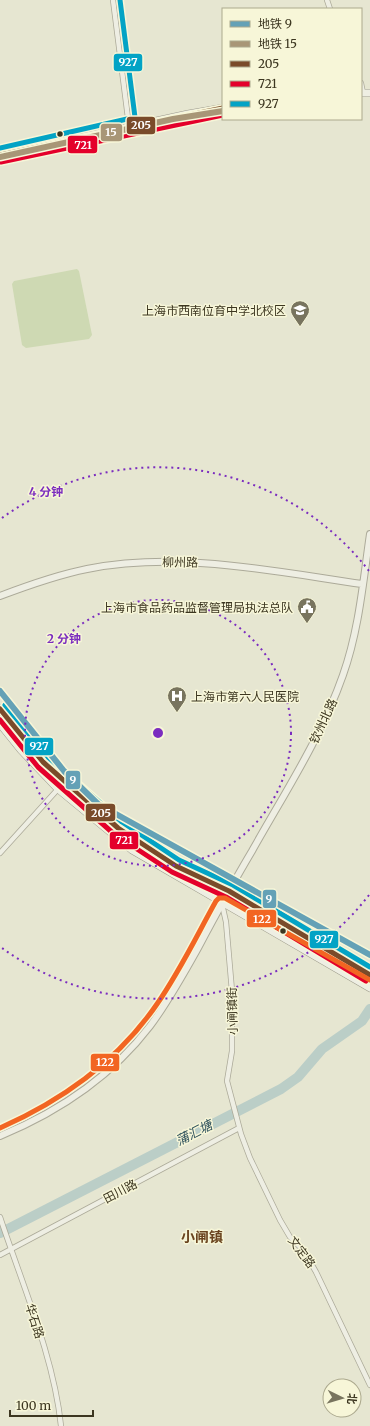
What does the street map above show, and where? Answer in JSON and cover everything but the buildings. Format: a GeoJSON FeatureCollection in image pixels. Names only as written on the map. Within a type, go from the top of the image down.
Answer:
{"type":"FeatureCollection","features":[{"type":"Feature","properties":{"kind":"main road"},"geometry":{"type":"LineString","coordinates":[[0,155],[129,126],[222,108]]}},
{"type":"Feature","properties":{"kind":"main road"},"geometry":{"type":"LineString","coordinates":[[0,709],[43,762],[101,814],[142,844],[176,866],[229,891],[368,974]]}},
{"type":"Feature","properties":{"kind":"main road"},"geometry":{"type":"LineString","coordinates":[[0,724],[21,750],[58,789],[132,850],[222,904],[370,988]]}},
{"type":"Feature","properties":{"kind":"street"},"geometry":{"type":"LineString","coordinates":[[113,0],[129,126]]}},
{"type":"Feature","properties":{"kind":"street","name":"钦州北路"},"geometry":{"type":"LineString","coordinates":[[0,1136],[63,1105],[101,1076],[133,1046],[163,1008],[304,760],[332,702],[352,645],[370,534]]}},
{"type":"Feature","properties":{"kind":"street","name":"柳州路"},"geometry":{"type":"LineString","coordinates":[[0,596],[48,579],[86,569],[119,564],[167,561],[220,563],[362,584]]}},
{"type":"Feature","properties":{"kind":"street"},"geometry":{"type":"LineString","coordinates":[[0,853],[58,789]]}},
{"type":"Feature","properties":{"kind":"street","name":"小闸镇街"},"geometry":{"type":"LineString","coordinates":[[222,904],[226,922],[230,962],[232,1051],[227,1081],[237,1118]]}},
{"type":"Feature","properties":{"kind":"street","name":"文定路"},"geometry":{"type":"LineString","coordinates":[[237,1118],[250,1158],[280,1220],[290,1237],[304,1251],[316,1272],[370,1385]]}},
{"type":"Feature","properties":{"kind":"street","name":"田川路"},"geometry":{"type":"LineString","coordinates":[[0,1255],[239,1128]]}},
{"type":"Feature","properties":{"kind":"street","name":"华石路"},"geometry":{"type":"LineString","coordinates":[[0,1218],[47,1356],[62,1426]]}},
{"type":"Feature","properties":{"kind":"green space"},"geometry":{"type":"Polygon","coordinates":[[[77,269],[79,271],[92,335],[89,339],[26,348],[22,345],[12,284],[14,281],[77,269]]]}},
{"type":"Feature","properties":{"kind":"waterway","name":"蒲汇塘"},"geometry":{"type":"LineString","coordinates":[[0,1233],[281,1089],[298,1077],[322,1049],[362,1021],[370,1009]]}},
{"type":"Feature","properties":{"kind":"metro line","name":"15"},"geometry":{"type":"LineString","coordinates":[[0,157],[173,119],[222,111]]}},
{"type":"Feature","properties":{"kind":"metro line","name":"9"},"geometry":{"type":"LineString","coordinates":[[0,691],[64,771],[98,804],[370,955]]}},
{"type":"Feature","properties":{"kind":"transit line","name":"927"},"geometry":{"type":"LineString","coordinates":[[120,0],[136,125]]}},
{"type":"Feature","properties":{"kind":"transit line","name":"205"},"geometry":{"type":"LineString","coordinates":[[0,155],[222,108]]}},
{"type":"Feature","properties":{"kind":"transit line","name":"721"},"geometry":{"type":"LineString","coordinates":[[1,162],[222,115]]}},
{"type":"Feature","properties":{"kind":"transit line","name":"927"},"geometry":{"type":"LineString","coordinates":[[0,148],[127,119]]}},
{"type":"Feature","properties":{"kind":"transit line","name":"927"},"geometry":{"type":"LineString","coordinates":[[5,705],[48,757],[122,822],[179,860],[233,885],[370,967]]}},
{"type":"Feature","properties":{"kind":"transit line","name":"205"},"geometry":{"type":"LineString","coordinates":[[0,709],[43,762],[118,828],[176,866],[229,891],[370,975]]}},
{"type":"Feature","properties":{"kind":"transit line","name":"721"},"geometry":{"type":"LineString","coordinates":[[0,720],[38,767],[114,834],[172,872],[226,897],[366,981]]}},
{"type":"Feature","properties":{"kind":"transit line","name":"122"},"geometry":{"type":"LineString","coordinates":[[0,1128],[46,1105],[88,1077],[125,1043],[142,1025],[157,1004],[181,966],[219,898],[225,898],[370,980]]}},
{"type":"Feature","properties":{"kind":"place","name":"上海市西南位育中学北校区"},"geometry":{"type":"Point","coordinates":[300,327]}},
{"type":"Feature","properties":{"kind":"place","name":"上海市食品药品监督管理局执法总队"},"geometry":{"type":"Point","coordinates":[307,624]}},
{"type":"Feature","properties":{"kind":"place","name":"上海市第六人民医院"},"geometry":{"type":"Point","coordinates":[177,713]}},
{"type":"Feature","properties":{"kind":"district","name":"小闸镇"},"geometry":{"type":"Point","coordinates":[202,1237]}}]}
